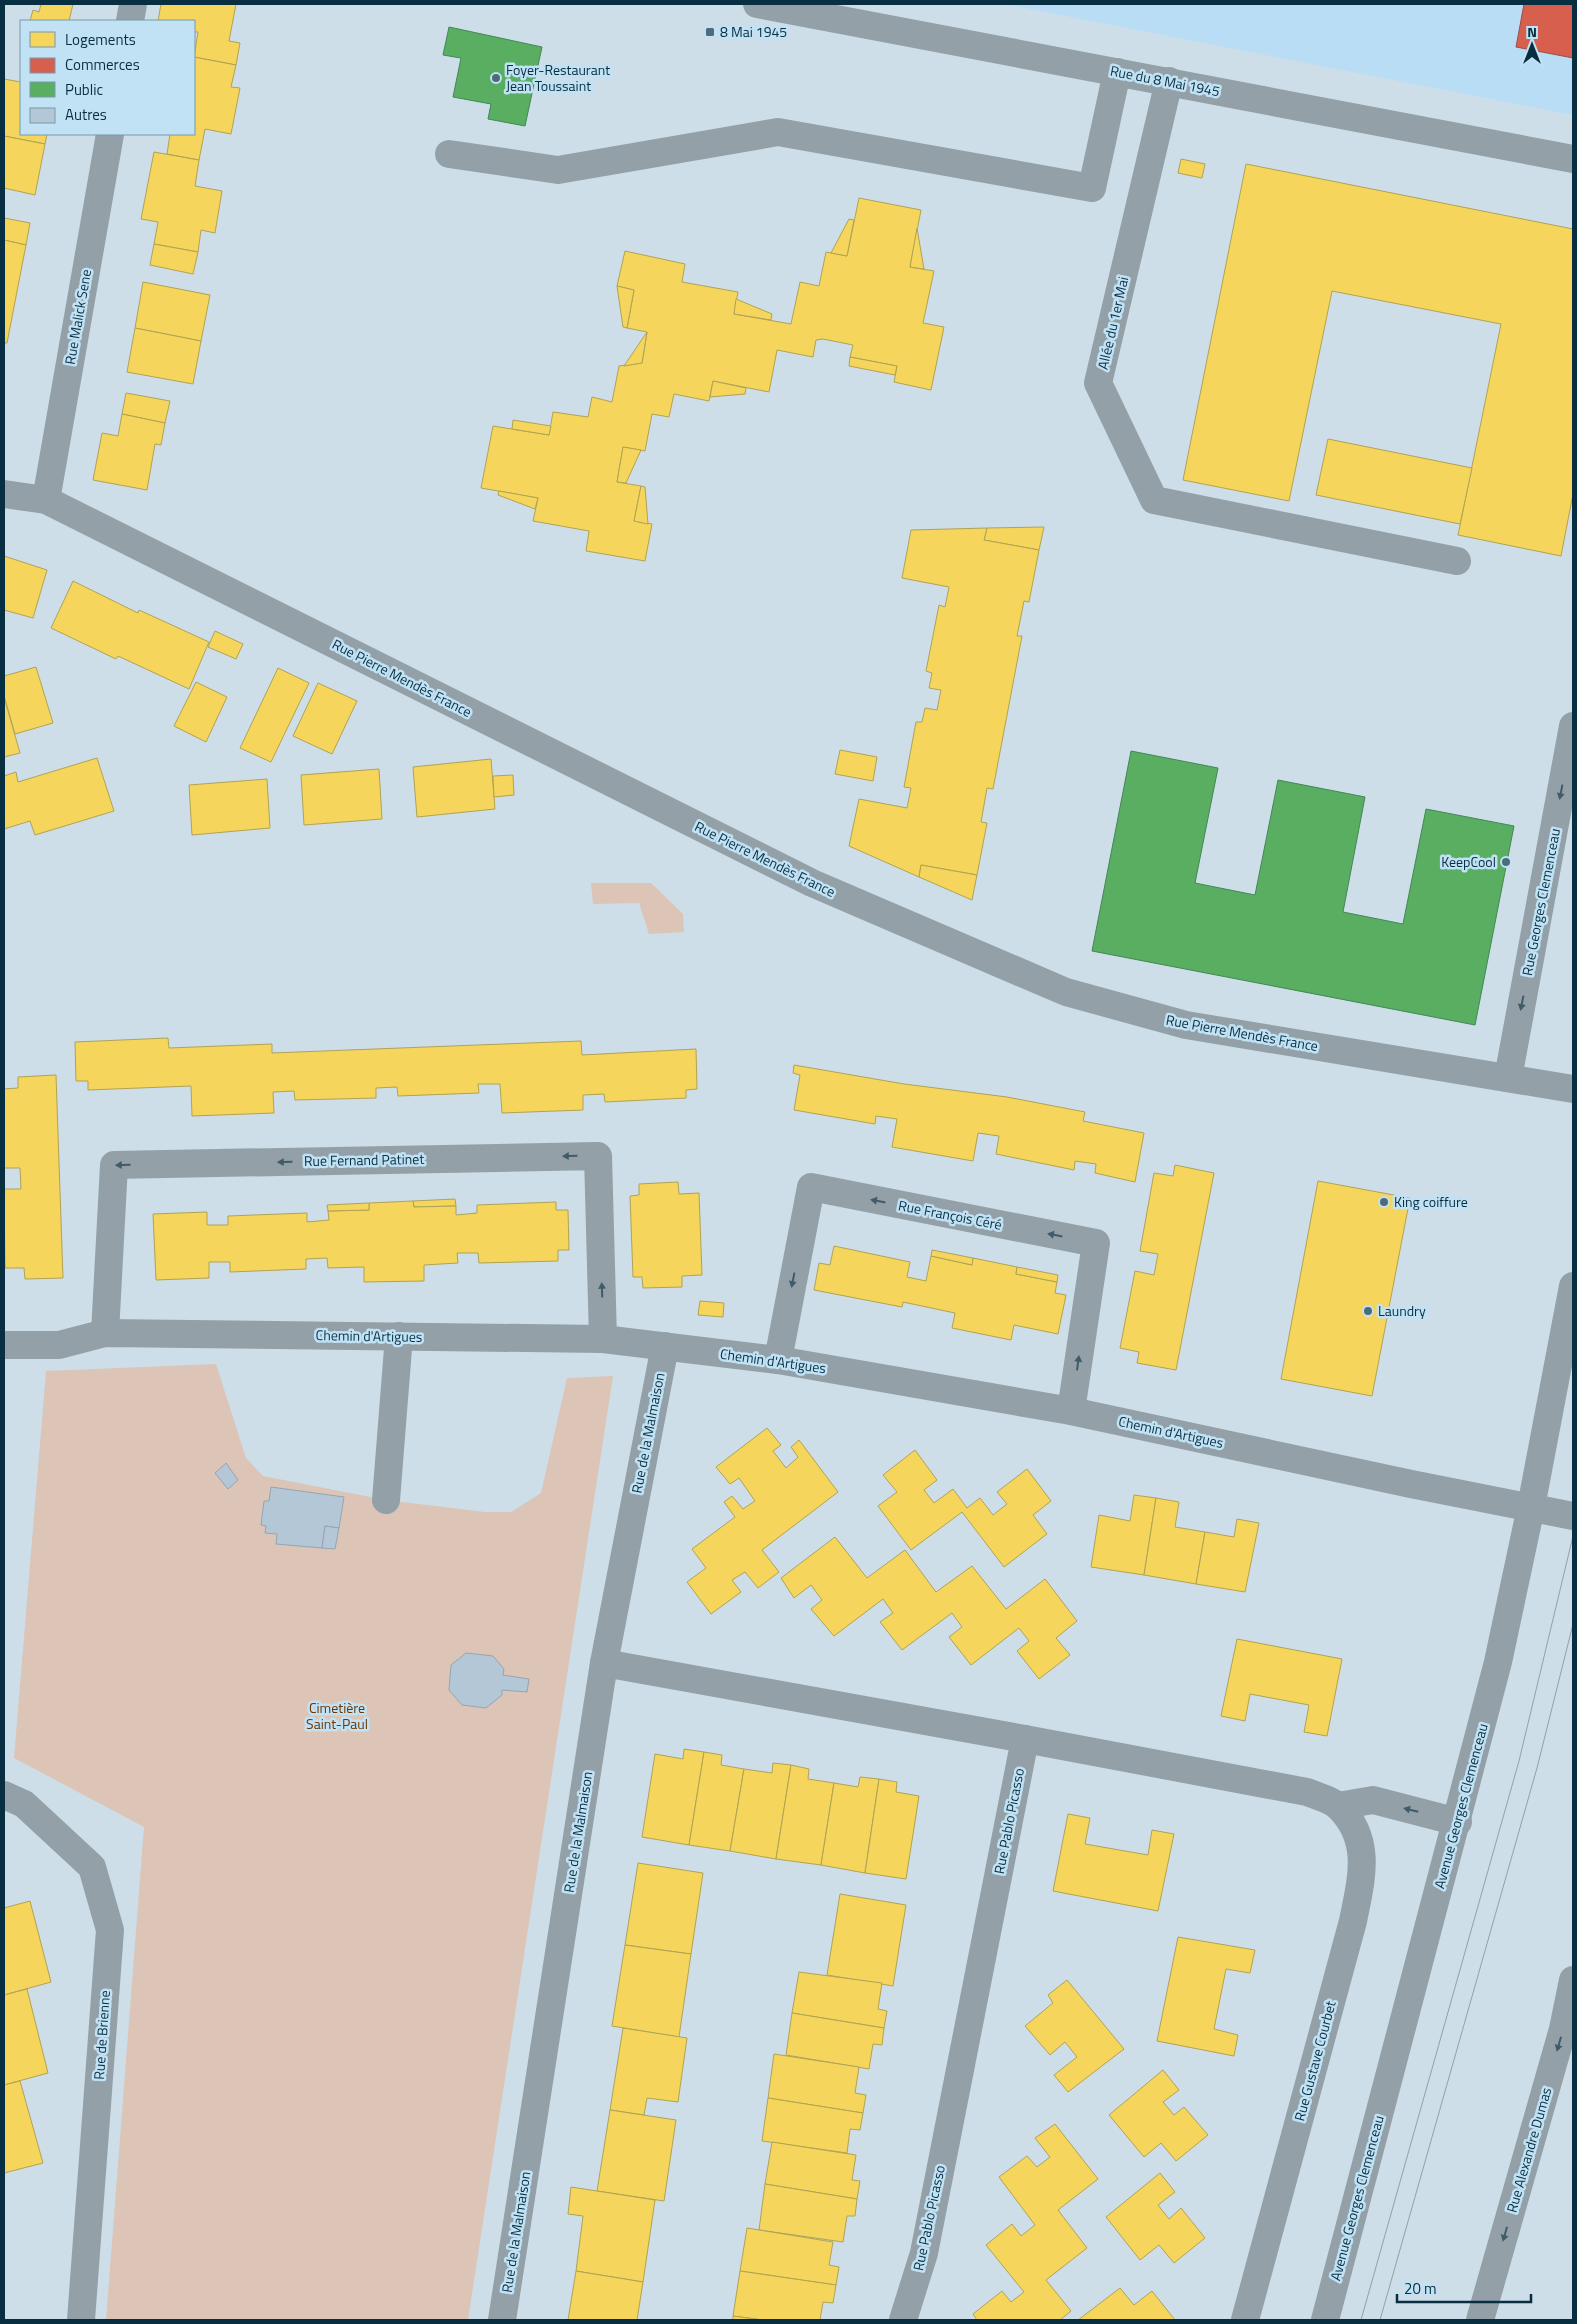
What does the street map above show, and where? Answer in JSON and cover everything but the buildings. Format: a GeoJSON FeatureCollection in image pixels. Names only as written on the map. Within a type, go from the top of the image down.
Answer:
{"type":"FeatureCollection","features":[{"type":"Feature","properties":{"kind":"street"},"geometry":{"type":"LineString","coordinates":[[130,20],[133,4]]}},
{"type":"Feature","properties":{"kind":"street","name":"Rue du 8 Mai 1945"},"geometry":{"type":"LineString","coordinates":[[757,4],[1573,158]]}},
{"type":"Feature","properties":{"kind":"street"},"geometry":{"type":"LineString","coordinates":[[449,154],[558,170],[778,132],[1092,188],[1117,72]]}},
{"type":"Feature","properties":{"kind":"street","name":"Allée du 1er Mai"},"geometry":{"type":"LineString","coordinates":[[1169,81],[1098,383],[1154,500],[1457,561]]}},
{"type":"Feature","properties":{"kind":"street","name":"Rue Malick Sene"},"geometry":{"type":"LineString","coordinates":[[46,500],[110,135]]}},
{"type":"Feature","properties":{"kind":"street","name":"Rue Pierre Mendès France"},"geometry":{"type":"LineString","coordinates":[[4,494],[46,500],[812,883],[1066,992],[1186,1025],[1573,1089]]}},
{"type":"Feature","properties":{"kind":"street","name":"Rue Georges Clemenceau"},"geometry":{"type":"LineString","coordinates":[[1508,1078],[1573,726]]}},
{"type":"Feature","properties":{"kind":"street","name":"Rue Fernand Patinet"},"geometry":{"type":"LineString","coordinates":[[105,1333],[114,1165],[598,1156],[604,1339]]}},
{"type":"Feature","properties":{"kind":"street","name":"Rue François Céré"},"geometry":{"type":"LineString","coordinates":[[778,1360],[811,1188],[1096,1243],[1071,1411]]}},
{"type":"Feature","properties":{"kind":"street","name":"Avenue Georges Clemenceau"},"geometry":{"type":"LineString","coordinates":[[1325,2320],[1458,1822],[1498,1662],[1531,1507],[1573,1286]]}},
{"type":"Feature","properties":{"kind":"street","name":"Chemin d'Artigues"},"geometry":{"type":"LineString","coordinates":[[4,1346],[59,1346],[105,1333],[604,1339],[778,1360],[1071,1411],[1411,1484],[1573,1516]]}},
{"type":"Feature","properties":{"kind":"street"},"geometry":{"type":"LineString","coordinates":[[386,1500],[399,1336]]}},
{"type":"Feature","properties":{"kind":"street","name":"Rue de la Malmaison"},"geometry":{"type":"LineString","coordinates":[[502,2320],[604,1663],[665,1346]]}},
{"type":"Feature","properties":{"kind":"street"},"geometry":{"type":"LineString","coordinates":[[604,1663],[1025,1739]]}},
{"type":"Feature","properties":{"kind":"street","name":"Rue Gustave Courbet"},"geometry":{"type":"LineString","coordinates":[[1025,1739],[1307,1792],[1338,1806],[1357,1831],[1363,1868],[1353,1921],[1245,2320]]}},
{"type":"Feature","properties":{"kind":"street","name":"Rue Pablo Picasso"},"geometry":{"type":"LineString","coordinates":[[903,2320],[924,2254],[1025,1739]]}},
{"type":"Feature","properties":{"kind":"street","name":"Rue de Brienne"},"geometry":{"type":"LineString","coordinates":[[4,1795],[24,1804],[92,1867],[110,1930],[81,2320]]}},
{"type":"Feature","properties":{"kind":"street"},"geometry":{"type":"LineString","coordinates":[[1338,1806],[1373,1800],[1458,1822]]}},
{"type":"Feature","properties":{"kind":"street","name":"Rue Alexandre Dumas"},"geometry":{"type":"LineString","coordinates":[[1480,2320],[1563,2029],[1573,1980]]}},
{"type":"Feature","properties":{"kind":"shaded area"},"geometry":{"type":"Polygon","coordinates":[[[1004,4],[1573,4],[1573,115],[1004,4]]]}},
{"type":"Feature","properties":{"kind":"green space"},"geometry":{"type":"Polygon","coordinates":[[[591,883],[651,883],[683,914],[684,932],[649,934],[639,903],[593,904],[591,883]]]}},
{"type":"Feature","properties":{"kind":"green space","name":"Cimetière Saint-Paul"},"geometry":{"type":"Polygon","coordinates":[[[216,1364],[246,1458],[263,1476],[386,1500],[485,1512],[511,1512],[541,1493],[567,1378],[613,1376],[468,2320],[106,2320],[144,1827],[14,1758],[46,1371],[216,1364]]]}},
{"type":"Feature","properties":{"kind":"tram line"},"geometry":{"type":"LineString","coordinates":[[1361,2320],[1519,1761],[1573,1536]]}},
{"type":"Feature","properties":{"kind":"tram line"},"geometry":{"type":"LineString","coordinates":[[1380,2320],[1537,1768],[1573,1624]]}},
{"type":"Feature","properties":{"kind":"place","name":"8 Mai 1945"},"geometry":{"type":"Point","coordinates":[710,32]}},
{"type":"Feature","properties":{"kind":"place","name":"Foyer-Restaurant Jean Toussaint"},"geometry":{"type":"Point","coordinates":[496,78]}},
{"type":"Feature","properties":{"kind":"place","name":"KeepCool"},"geometry":{"type":"Point","coordinates":[1506,862]}},
{"type":"Feature","properties":{"kind":"place","name":"King coiffure"},"geometry":{"type":"Point","coordinates":[1384,1202]}},
{"type":"Feature","properties":{"kind":"place","name":"Laundry"},"geometry":{"type":"Point","coordinates":[1368,1311]}}]}
